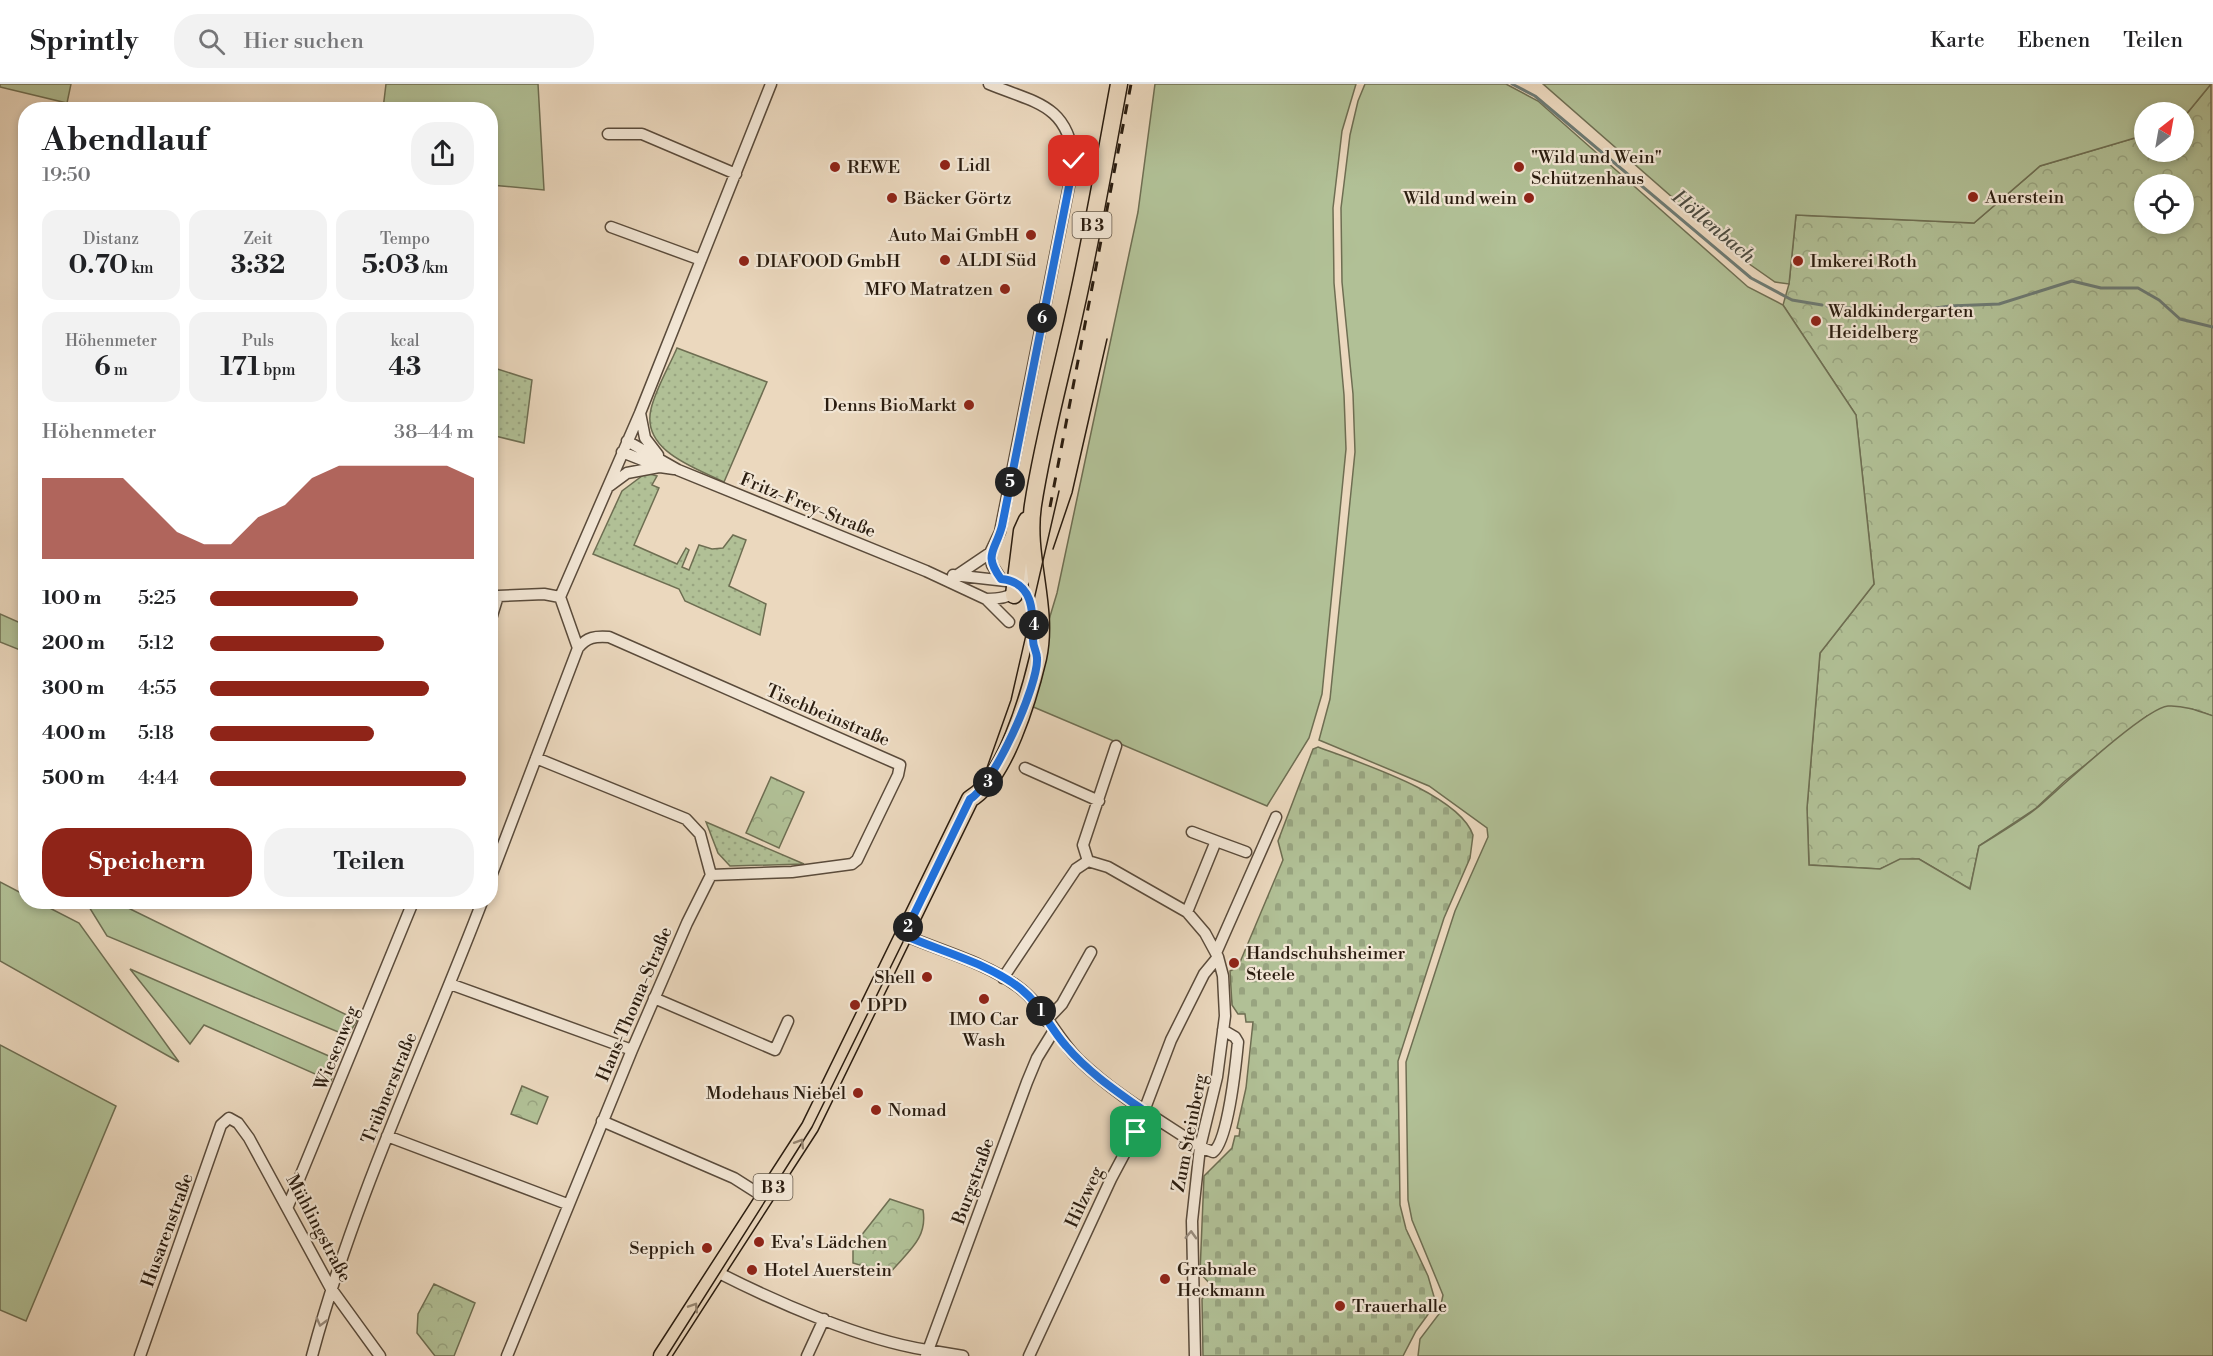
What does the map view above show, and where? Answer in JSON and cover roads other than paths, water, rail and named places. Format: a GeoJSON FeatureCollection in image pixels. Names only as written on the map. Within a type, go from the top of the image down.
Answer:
{"type":"FeatureCollection","features":[{"type":"Feature","properties":{"kind":"main road","name":"B 3"},"geometry":{"type":"LineString","coordinates":[[1037,659],[1033,642],[1031,601],[1013,586],[1022,531],[1032,508],[1076,308],[1119,84]]}},
{"type":"Feature","properties":{"kind":"main road","name":"B 3"},"geometry":{"type":"LineString","coordinates":[[662,1356],[810,1127],[970,799],[987,784],[1014,734],[1037,659],[1042,625],[1033,557],[1032,508]]}},
{"type":"Feature","properties":{"kind":"street"},"geometry":{"type":"LineString","coordinates":[[498,858],[578,648],[560,597],[640,413],[771,84]]}},
{"type":"Feature","properties":{"kind":"street"},"geometry":{"type":"LineString","coordinates":[[956,576],[990,553],[1002,526],[1074,161],[1067,128],[1057,114],[989,84]]}},
{"type":"Feature","properties":{"kind":"street"},"geometry":{"type":"LineString","coordinates":[[609,134],[642,134],[736,174]]}},
{"type":"Feature","properties":{"kind":"street"},"geometry":{"type":"LineString","coordinates":[[611,227],[701,260]]}},
{"type":"Feature","properties":{"kind":"street"},"geometry":{"type":"LineString","coordinates":[[640,413],[645,438],[660,463]]}},
{"type":"Feature","properties":{"kind":"street","name":"Fritz-Frey-Straße"},"geometry":{"type":"LineString","coordinates":[[627,441],[660,463]]}},
{"type":"Feature","properties":{"kind":"street","name":"Fritz-Frey-Straße"},"geometry":{"type":"LineString","coordinates":[[622,452],[678,470],[926,571],[986,599],[1009,622]]}},
{"type":"Feature","properties":{"kind":"street","name":"Fritz-Frey-Straße"},"geometry":{"type":"LineString","coordinates":[[608,487],[627,473],[660,463]]}},
{"type":"Feature","properties":{"kind":"street"},"geometry":{"type":"LineString","coordinates":[[990,553],[992,565],[1013,586]]}},
{"type":"Feature","properties":{"kind":"street"},"geometry":{"type":"LineString","coordinates":[[986,599],[1002,599],[1033,557]]}},
{"type":"Feature","properties":{"kind":"street","name":"Fritz-Frey-Straße"},"geometry":{"type":"LineString","coordinates":[[926,571],[1013,586]]}},
{"type":"Feature","properties":{"kind":"street"},"geometry":{"type":"LineString","coordinates":[[498,596],[544,594],[560,597]]}},
{"type":"Feature","properties":{"kind":"street","name":"Tischbeinstraße"},"geometry":{"type":"LineString","coordinates":[[578,648],[585,640],[595,636],[609,637],[900,765],[898,775],[852,864],[792,872],[711,875]]}},
{"type":"Feature","properties":{"kind":"street"},"geometry":{"type":"LineString","coordinates":[[1004,978],[1076,869],[1088,861],[1083,845],[1116,746]]}},
{"type":"Feature","properties":{"kind":"street"},"geometry":{"type":"LineString","coordinates":[[536,758],[686,819],[700,834],[711,875]]}},
{"type":"Feature","properties":{"kind":"street"},"geometry":{"type":"LineString","coordinates":[[1025,768],[1099,801]]}},
{"type":"Feature","properties":{"kind":"street"},"geometry":{"type":"LineString","coordinates":[[1217,955],[1276,817]]}},
{"type":"Feature","properties":{"kind":"street"},"geometry":{"type":"LineString","coordinates":[[1192,832],[1246,852]]}},
{"type":"Feature","properties":{"kind":"street"},"geometry":{"type":"LineString","coordinates":[[1187,912],[1216,841]]}},
{"type":"Feature","properties":{"kind":"street","name":"Zum Steinberg"},"geometry":{"type":"LineString","coordinates":[[1088,861],[1108,867],[1187,912],[1205,933],[1217,955],[1224,984],[1223,1030],[1217,1077],[1200,1147],[1191,1236],[1195,1356]]}},
{"type":"Feature","properties":{"kind":"street","name":"Hans-Thoma-Straße"},"geometry":{"type":"LineString","coordinates":[[507,1356],[567,1204],[654,998],[711,875]]}},
{"type":"Feature","properties":{"kind":"street","name":"Wiesenweg"},"geometry":{"type":"LineString","coordinates":[[288,1206],[410,909]]}},
{"type":"Feature","properties":{"kind":"street","name":"Trübnerstraße"},"geometry":{"type":"LineString","coordinates":[[312,1356],[330,1287],[387,1136],[479,909]]}},
{"type":"Feature","properties":{"kind":"street"},"geometry":{"type":"LineString","coordinates":[[904,935],[1004,978],[1032,999],[1053,1032],[1091,1071],[1143,1110],[1200,1147],[1215,1151],[1220,1144],[1225,1121],[1238,1042],[1235,1037],[1223,1030]]}},
{"type":"Feature","properties":{"kind":"street"},"geometry":{"type":"LineString","coordinates":[[1046,1021],[1062,1004],[1091,952]]}},
{"type":"Feature","properties":{"kind":"street","name":"Hilzweg"},"geometry":{"type":"LineString","coordinates":[[1029,1356],[1114,1173],[1136,1132],[1167,1049],[1198,983],[1217,955]]}},
{"type":"Feature","properties":{"kind":"street"},"geometry":{"type":"LineString","coordinates":[[450,984],[632,1050]]}},
{"type":"Feature","properties":{"kind":"street"},"geometry":{"type":"LineString","coordinates":[[654,998],[775,1050],[788,1022]]}},
{"type":"Feature","properties":{"kind":"street","name":"Burgstraße"},"geometry":{"type":"LineString","coordinates":[[927,1353],[1027,1082],[1037,1058],[1053,1032]]}},
{"type":"Feature","properties":{"kind":"street","name":"Mühlingstraße"},"geometry":{"type":"LineString","coordinates":[[229,1118],[238,1123],[249,1138],[330,1287],[380,1356]]}},
{"type":"Feature","properties":{"kind":"street","name":"Husarenstraße"},"geometry":{"type":"LineString","coordinates":[[140,1356],[221,1125],[229,1118]]}},
{"type":"Feature","properties":{"kind":"street"},"geometry":{"type":"LineString","coordinates":[[603,1121],[734,1178],[756,1192]]}},
{"type":"Feature","properties":{"kind":"street"},"geometry":{"type":"LineString","coordinates":[[387,1136],[567,1204]]}},
{"type":"Feature","properties":{"kind":"street"},"geometry":{"type":"LineString","coordinates":[[717,1272],[748,1288],[824,1319],[927,1353],[963,1356]]}},
{"type":"Feature","properties":{"kind":"street"},"geometry":{"type":"LineString","coordinates":[[807,1356],[824,1319]]}},
{"type":"Feature","properties":{"kind":"waterway","name":"Höllenbach"},"geometry":{"type":"LineString","coordinates":[[1512,84],[1535,96],[1751,278],[1792,300],[1822,305]]}},
{"type":"Feature","properties":{"kind":"waterway","name":"Höllenbach"},"geometry":{"type":"LineString","coordinates":[[1827,306],[1902,313],[1950,306],[1999,304],[2072,281],[2101,288],[2138,288],[2159,300],[2180,319],[2213,327]]}},
{"type":"Feature","properties":{"kind":"tram line"},"geometry":{"type":"LineString","coordinates":[[1053,549],[1072,493],[1107,339]]}},
{"type":"Feature","properties":{"kind":"tram line"},"geometry":{"type":"LineString","coordinates":[[667,1356],[812,1127],[983,779],[1011,700],[1059,491]]}},
{"type":"Feature","properties":{"kind":"railway"},"geometry":{"type":"LineString","coordinates":[[1050,507],[1131,84]]}},
{"type":"Feature","properties":{"kind":"place","name":"Lidl"},"geometry":{"type":"Point","coordinates":[945,165]}},
{"type":"Feature","properties":{"kind":"place","name":"REWE"},"geometry":{"type":"Point","coordinates":[835,167]}},
{"type":"Feature","properties":{"kind":"place","name":"\"Wild und Wein\" Schützenhaus"},"geometry":{"type":"Point","coordinates":[1519,167]}},
{"type":"Feature","properties":{"kind":"place","name":"Auerstein"},"geometry":{"type":"Point","coordinates":[1973,197]}},
{"type":"Feature","properties":{"kind":"place","name":"Bäcker Görtz"},"geometry":{"type":"Point","coordinates":[892,198]}},
{"type":"Feature","properties":{"kind":"place","name":"Wild und wein"},"geometry":{"type":"Point","coordinates":[1529,198]}},
{"type":"Feature","properties":{"kind":"place","name":"Auto Mai GmbH"},"geometry":{"type":"Point","coordinates":[1031,235]}},
{"type":"Feature","properties":{"kind":"place","name":"ALDI Süd"},"geometry":{"type":"Point","coordinates":[945,260]}},
{"type":"Feature","properties":{"kind":"place","name":"DIAFOOD GmbH"},"geometry":{"type":"Point","coordinates":[744,261]}},
{"type":"Feature","properties":{"kind":"place","name":"Imkerei Roth"},"geometry":{"type":"Point","coordinates":[1798,261]}},
{"type":"Feature","properties":{"kind":"place","name":"MFO Matratzen"},"geometry":{"type":"Point","coordinates":[1005,289]}},
{"type":"Feature","properties":{"kind":"place","name":"Waldkindergarten Heidelberg"},"geometry":{"type":"Point","coordinates":[1816,321]}},
{"type":"Feature","properties":{"kind":"place","name":"Denns BioMarkt"},"geometry":{"type":"Point","coordinates":[969,405]}},
{"type":"Feature","properties":{"kind":"place","name":"Handschuhsheimer Steele"},"geometry":{"type":"Point","coordinates":[1234,963]}},
{"type":"Feature","properties":{"kind":"place","name":"Shell"},"geometry":{"type":"Point","coordinates":[927,977]}},
{"type":"Feature","properties":{"kind":"place","name":"IMO Car Wash"},"geometry":{"type":"Point","coordinates":[984,999]}},
{"type":"Feature","properties":{"kind":"place","name":"DPD"},"geometry":{"type":"Point","coordinates":[855,1005]}},
{"type":"Feature","properties":{"kind":"place","name":"Modehaus Niebel"},"geometry":{"type":"Point","coordinates":[858,1093]}},
{"type":"Feature","properties":{"kind":"place","name":"Nomad"},"geometry":{"type":"Point","coordinates":[876,1110]}},
{"type":"Feature","properties":{"kind":"place","name":"Eva's Lädchen"},"geometry":{"type":"Point","coordinates":[759,1242]}},
{"type":"Feature","properties":{"kind":"place","name":"Seppich"},"geometry":{"type":"Point","coordinates":[707,1248]}},
{"type":"Feature","properties":{"kind":"place","name":"Hotel Auerstein"},"geometry":{"type":"Point","coordinates":[752,1270]}},
{"type":"Feature","properties":{"kind":"place","name":"Grabmale Heckmann"},"geometry":{"type":"Point","coordinates":[1165,1279]}},
{"type":"Feature","properties":{"kind":"place","name":"Trauerhalle"},"geometry":{"type":"Point","coordinates":[1340,1306]}}]}
